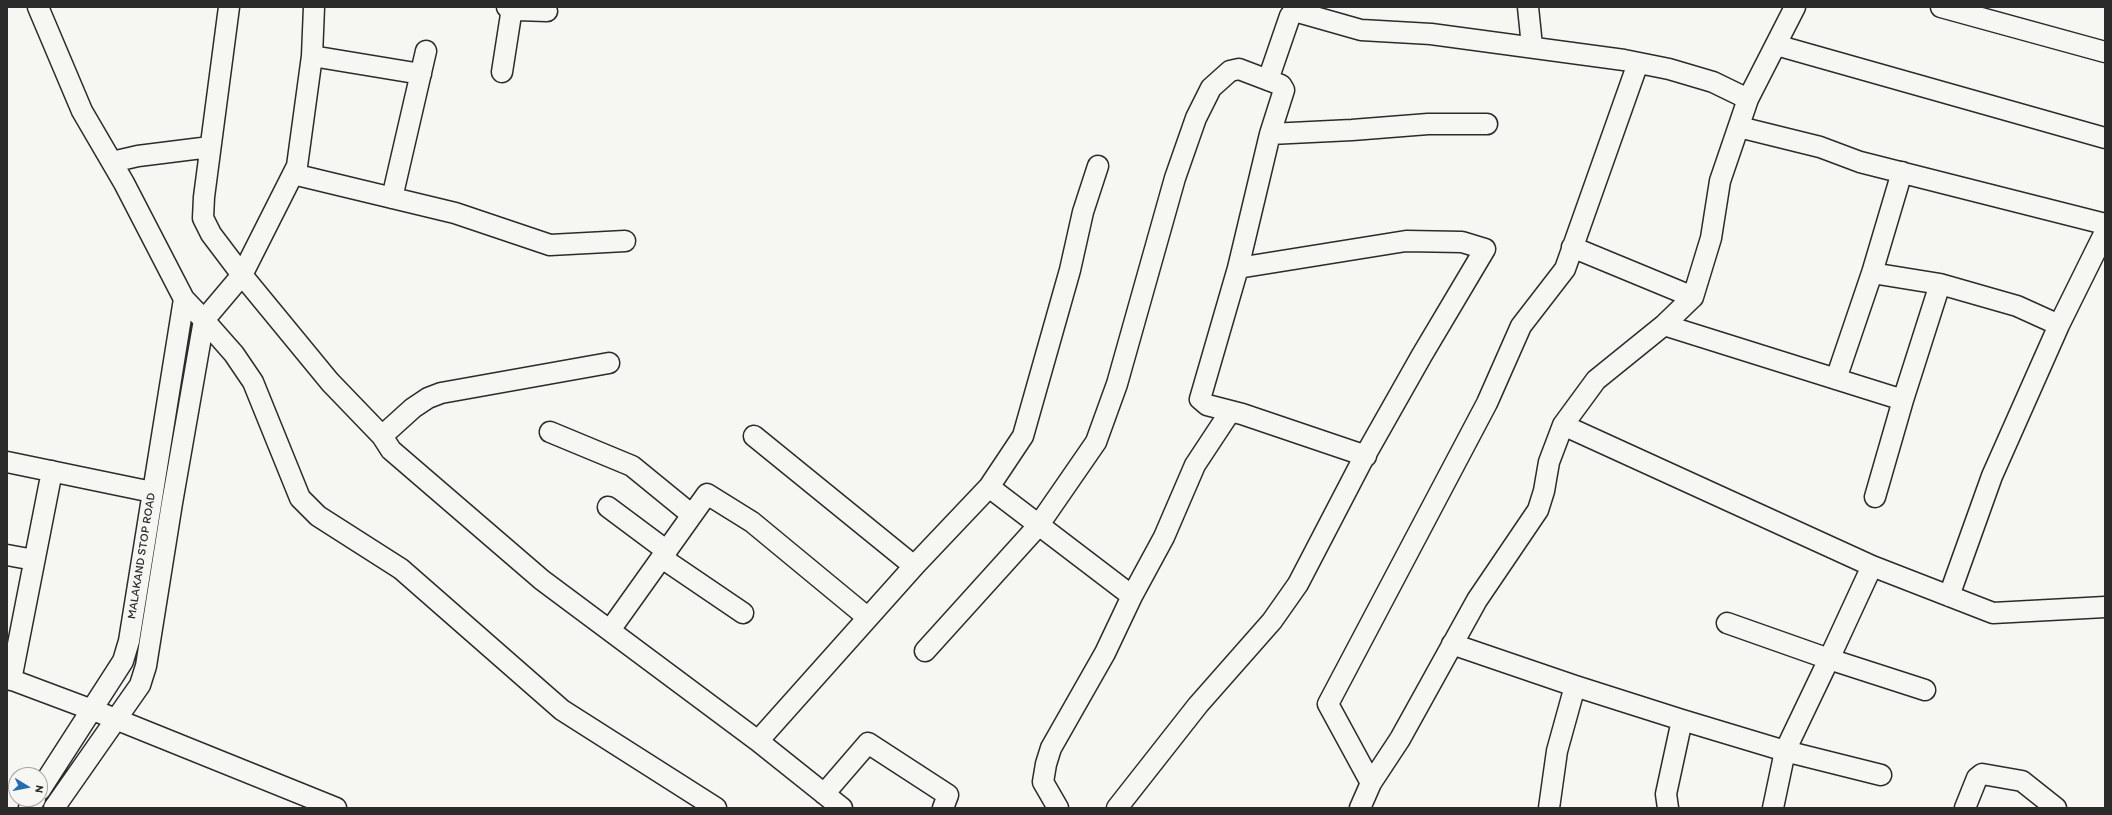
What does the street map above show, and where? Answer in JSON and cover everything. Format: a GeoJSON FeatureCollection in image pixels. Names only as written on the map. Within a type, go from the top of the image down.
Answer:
{"type":"FeatureCollection","features":[{"type":"Feature","properties":{"kind":"street"},"geometry":{"type":"LineString","coordinates":[[38,7],[82,111],[112,162],[184,299],[234,354],[253,382],[300,498],[318,516],[401,569],[562,710],[716,808]]}},
{"type":"Feature","properties":{"kind":"street"},"geometry":{"type":"LineString","coordinates":[[229,7],[210,147],[203,218],[212,234],[242,275],[330,382],[382,436],[391,450],[542,580],[758,741],[842,808]]}},
{"type":"Feature","properties":{"kind":"street"},"geometry":{"type":"LineString","coordinates":[[54,808],[117,720],[140,684],[146,666],[174,488],[204,320],[242,275],[297,166],[312,56],[314,7]]}},
{"type":"Feature","properties":{"kind":"street"},"geometry":{"type":"LineString","coordinates":[[1528,7],[1532,46]]}},
{"type":"Feature","properties":{"kind":"street"},"geometry":{"type":"LineString","coordinates":[[1360,808],[1371,783],[1400,739],[1476,600],[1538,510],[1544,491],[1549,462],[1563,425],[1596,380],[1664,325],[1693,298],[1711,238],[1720,180],[1748,99],[1795,7]]}},
{"type":"Feature","properties":{"kind":"street"},"geometry":{"type":"LineString","coordinates":[[1941,7],[2105,52]]}},
{"type":"Feature","properties":{"kind":"street"},"geometry":{"type":"LineString","coordinates":[[502,72],[509,8],[547,11]]}},
{"type":"Feature","properties":{"kind":"street"},"geometry":{"type":"LineString","coordinates":[[1268,80],[1290,16],[1294,11],[1304,10],[1361,30],[1431,34],[1532,46],[1669,69],[1713,82],[1748,99]]}},
{"type":"Feature","properties":{"kind":"street"},"geometry":{"type":"LineString","coordinates":[[1776,45],[2105,138]]}},
{"type":"Feature","properties":{"kind":"street"},"geometry":{"type":"LineString","coordinates":[[392,198],[426,51]]}},
{"type":"Feature","properties":{"kind":"street"},"geometry":{"type":"LineString","coordinates":[[312,56],[421,74]]}},
{"type":"Feature","properties":{"kind":"street"},"geometry":{"type":"LineString","coordinates":[[1371,783],[1328,704],[1487,403],[1521,326],[1565,269],[1638,63]]}},
{"type":"Feature","properties":{"kind":"street"},"geometry":{"type":"LineString","coordinates":[[925,652],[1038,526],[1096,442],[1117,384],[1175,178],[1196,118],[1210,88],[1230,71],[1239,69],[1281,84],[1284,90],[1270,134],[1238,268],[1200,398],[1207,405],[1242,414],[1366,456]]}},
{"type":"Feature","properties":{"kind":"street"},"geometry":{"type":"LineString","coordinates":[[1270,134],[1428,124],[1488,124]]}},
{"type":"Feature","properties":{"kind":"street"},"geometry":{"type":"LineString","coordinates":[[1739,127],[1820,147],[1860,162],[2105,224]]}},
{"type":"Feature","properties":{"kind":"street"},"geometry":{"type":"LineString","coordinates":[[112,162],[138,156],[210,147]]}},
{"type":"Feature","properties":{"kind":"street"},"geometry":{"type":"LineString","coordinates":[[758,741],[867,617],[989,487],[1023,436],[1070,270],[1083,212],[1098,166]]}},
{"type":"Feature","properties":{"kind":"street"},"geometry":{"type":"LineString","coordinates":[[1836,379],[1872,273],[1902,172]]}},
{"type":"Feature","properties":{"kind":"street"},"geometry":{"type":"LineString","coordinates":[[293,174],[455,213],[550,245],[625,241]]}},
{"type":"Feature","properties":{"kind":"street"},"geometry":{"type":"LineString","coordinates":[[1949,596],[1992,476],[2059,325],[2105,232]]}},
{"type":"Feature","properties":{"kind":"street"},"geometry":{"type":"LineString","coordinates":[[1116,808],[1198,705],[1272,621],[1298,584],[1422,355],[1485,249],[1462,242],[1406,242],[1238,268]]}},
{"type":"Feature","properties":{"kind":"street"},"geometry":{"type":"LineString","coordinates":[[1572,247],[1693,298]]}},
{"type":"Feature","properties":{"kind":"street"},"geometry":{"type":"LineString","coordinates":[[1872,273],[1940,284],[2018,306],[2059,325]]}},
{"type":"Feature","properties":{"kind":"street"},"geometry":{"type":"LineString","coordinates":[[1875,497],[1903,400],[1940,284]]}},
{"type":"Feature","properties":{"kind":"street","name":"MALAKAND STOP ROAD"},"geometry":{"type":"LineString","coordinates":[[48,777],[123,661],[129,641],[184,299]]}},
{"type":"Feature","properties":{"kind":"street"},"geometry":{"type":"LineString","coordinates":[[1664,325],[1903,400]]}},
{"type":"Feature","properties":{"kind":"street"},"geometry":{"type":"LineString","coordinates":[[382,436],[413,408],[428,398],[441,393],[609,363]]}},
{"type":"Feature","properties":{"kind":"street"},"geometry":{"type":"LineString","coordinates":[[1058,808],[1043,782],[1046,764],[1051,748],[1105,653],[1132,596],[1164,537],[1195,465],[1230,412]]}},
{"type":"Feature","properties":{"kind":"street"},"geometry":{"type":"LineString","coordinates":[[1563,425],[1872,566],[1993,613],[2105,607]]}},
{"type":"Feature","properties":{"kind":"street"},"geometry":{"type":"LineString","coordinates":[[550,432],[632,466],[692,515]]}},
{"type":"Feature","properties":{"kind":"street"},"geometry":{"type":"LineString","coordinates":[[754,436],[914,566]]}},
{"type":"Feature","properties":{"kind":"street"},"geometry":{"type":"LineString","coordinates":[[7,462],[152,492]]}},
{"type":"Feature","properties":{"kind":"street"},"geometry":{"type":"LineString","coordinates":[[52,471],[9,679],[117,720],[336,808]]}},
{"type":"Feature","properties":{"kind":"street"},"geometry":{"type":"LineString","coordinates":[[989,487],[1038,526],[1132,596]]}},
{"type":"Feature","properties":{"kind":"street"},"geometry":{"type":"LineString","coordinates":[[610,630],[707,494],[752,522],[867,617]]}},
{"type":"Feature","properties":{"kind":"street"},"geometry":{"type":"LineString","coordinates":[[608,507],[664,554],[743,612]]}},
{"type":"Feature","properties":{"kind":"street"},"geometry":{"type":"LineString","coordinates":[[7,555],[34,560]]}},
{"type":"Feature","properties":{"kind":"street"},"geometry":{"type":"LineString","coordinates":[[1773,808],[1785,751],[1872,566]]}},
{"type":"Feature","properties":{"kind":"street"},"geometry":{"type":"LineString","coordinates":[[1727,623],[1829,659],[1924,690]]}},
{"type":"Feature","properties":{"kind":"street"},"geometry":{"type":"LineString","coordinates":[[1452,644],[1575,686],[1682,720],[1785,751],[1881,775]]}},
{"type":"Feature","properties":{"kind":"street"},"geometry":{"type":"LineString","coordinates":[[1549,808],[1557,751],[1575,686]]}},
{"type":"Feature","properties":{"kind":"street"},"geometry":{"type":"LineString","coordinates":[[1668,808],[1666,794],[1682,720]]}},
{"type":"Feature","properties":{"kind":"street"},"geometry":{"type":"LineString","coordinates":[[824,794],[868,743],[948,795],[943,808]]}},
{"type":"Feature","properties":{"kind":"street"},"geometry":{"type":"LineString","coordinates":[[1965,808],[1977,778],[1982,774],[2022,781],[2056,808]]}}]}
